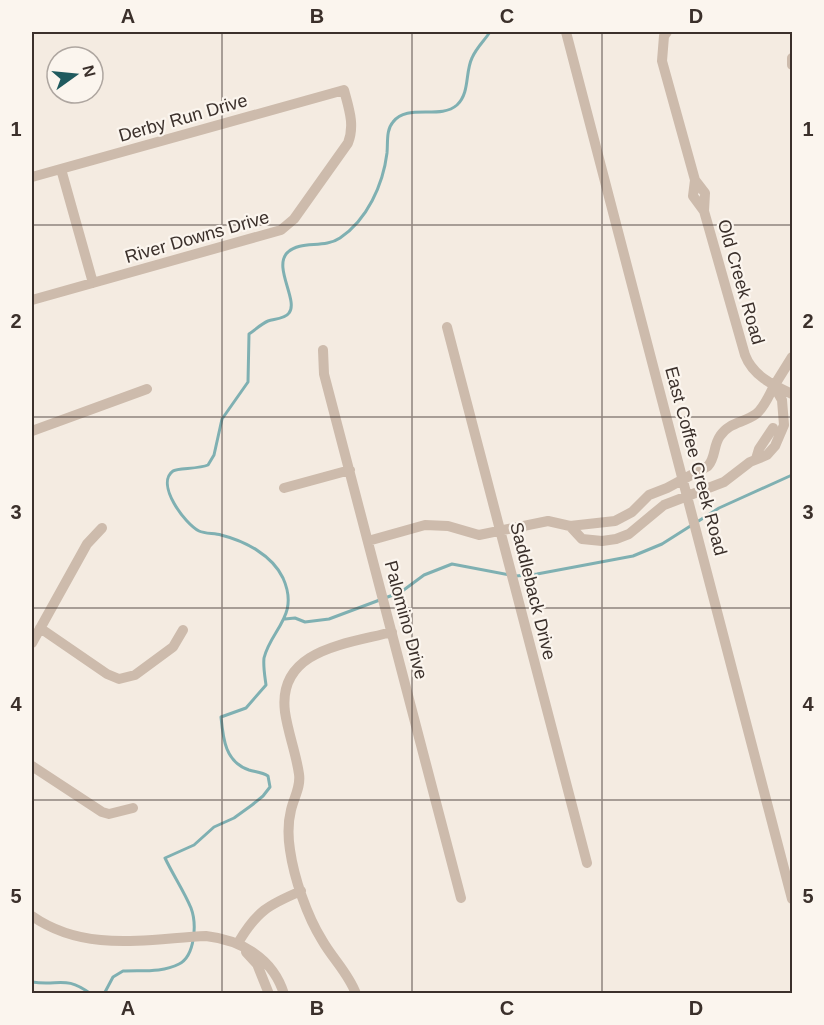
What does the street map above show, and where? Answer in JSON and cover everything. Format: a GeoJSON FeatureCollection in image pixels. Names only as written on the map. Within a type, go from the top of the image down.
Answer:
{"type":"FeatureCollection","features":[{"type":"Feature","properties":{"kind":"street","name":"East Coffee Creek Road"},"geometry":{"type":"LineString","coordinates":[[566,32],[792,899]]}},
{"type":"Feature","properties":{"kind":"street","name":"Old Creek Road"},"geometry":{"type":"LineString","coordinates":[[666,34],[662,61],[695,180],[693,196],[704,211],[748,364],[757,374],[774,386],[792,394]]}},
{"type":"Feature","properties":{"kind":"street"},"geometry":{"type":"LineString","coordinates":[[792,58],[792,65]]}},
{"type":"Feature","properties":{"kind":"street","name":"Derby Run Drive"},"geometry":{"type":"LineString","coordinates":[[32,177],[344,90]]}},
{"type":"Feature","properties":{"kind":"street","name":"River Downs Drive"},"geometry":{"type":"LineString","coordinates":[[32,300],[274,233],[290,224],[348,143],[352,124],[344,90]]}},
{"type":"Feature","properties":{"kind":"street"},"geometry":{"type":"LineString","coordinates":[[61,169],[93,283]]}},
{"type":"Feature","properties":{"kind":"street","name":"Saddleback Drive"},"geometry":{"type":"LineString","coordinates":[[447,327],[587,863]]}},
{"type":"Feature","properties":{"kind":"street","name":"Palomino Drive"},"geometry":{"type":"LineString","coordinates":[[323,350],[324,374],[461,898]]}},
{"type":"Feature","properties":{"kind":"street"},"geometry":{"type":"LineString","coordinates":[[368,541],[425,525],[448,526],[479,535],[548,521],[570,526],[615,522],[632,512],[649,495],[708,466],[713,460],[717,442],[726,429],[760,411],[792,357]]}},
{"type":"Feature","properties":{"kind":"street"},"geometry":{"type":"LineString","coordinates":[[570,526],[582,539],[602,541],[616,539],[635,530],[657,510],[688,495],[724,482],[740,468],[766,455],[775,446],[777,431],[784,425],[782,400],[774,386]]}},
{"type":"Feature","properties":{"kind":"street"},"geometry":{"type":"LineString","coordinates":[[32,431],[147,389]]}},
{"type":"Feature","properties":{"kind":"street"},"geometry":{"type":"LineString","coordinates":[[754,416],[777,431]]}},
{"type":"Feature","properties":{"kind":"street"},"geometry":{"type":"LineString","coordinates":[[284,488],[350,470]]}},
{"type":"Feature","properties":{"kind":"street"},"geometry":{"type":"LineString","coordinates":[[32,643],[87,544],[102,528]]}},
{"type":"Feature","properties":{"kind":"street"},"geometry":{"type":"LineString","coordinates":[[40,628],[107,674],[119,679],[135,675],[172,647],[183,630]]}},
{"type":"Feature","properties":{"kind":"street"},"geometry":{"type":"LineString","coordinates":[[356,993],[321,939],[301,891],[289,847],[291,812],[300,781],[285,713],[285,700],[288,681],[296,668],[317,653],[392,632]]}},
{"type":"Feature","properties":{"kind":"street"},"geometry":{"type":"LineString","coordinates":[[32,766],[102,812],[110,814],[133,808]]}},
{"type":"Feature","properties":{"kind":"street"},"geometry":{"type":"LineString","coordinates":[[238,943],[258,915],[277,901],[301,891]]}},
{"type":"Feature","properties":{"kind":"street"},"geometry":{"type":"LineString","coordinates":[[32,916],[55,930],[93,941],[206,936],[238,943],[262,958],[275,973],[284,993]]}},
{"type":"Feature","properties":{"kind":"street"},"geometry":{"type":"LineString","coordinates":[[238,943],[257,964],[269,993]]}},
{"type":"Feature","properties":{"kind":"waterway"},"geometry":{"type":"LineString","coordinates":[[104,994],[113,977],[123,971],[166,969],[184,960],[193,939],[193,915],[165,858],[194,845],[214,827],[234,818],[263,796],[270,787],[268,776],[241,766],[230,755],[224,741],[221,717],[246,708],[266,685],[264,658],[286,612],[288,602],[283,578],[272,562],[257,550],[219,534],[201,532],[193,527],[174,503],[170,494],[168,477],[175,470],[208,465],[214,455],[222,419],[248,382],[249,334],[265,322],[285,316],[291,308],[283,266],[288,252],[299,246],[334,241],[358,222],[372,201],[382,177],[388,132],[393,122],[399,116],[407,113],[442,111],[457,105],[466,89],[472,58],[490,32]]}},
{"type":"Feature","properties":{"kind":"waterway"},"geometry":{"type":"LineString","coordinates":[[697,522],[719,508],[792,475]]}},
{"type":"Feature","properties":{"kind":"waterway"},"geometry":{"type":"LineString","coordinates":[[516,576],[633,556],[662,544],[692,525]]}},
{"type":"Feature","properties":{"kind":"waterway"},"geometry":{"type":"LineString","coordinates":[[285,619],[295,618],[305,622],[329,619],[401,592],[424,575],[452,564],[510,575]]}},
{"type":"Feature","properties":{"kind":"waterway"},"geometry":{"type":"LineString","coordinates":[[32,982],[68,983],[91,994]]}}]}
